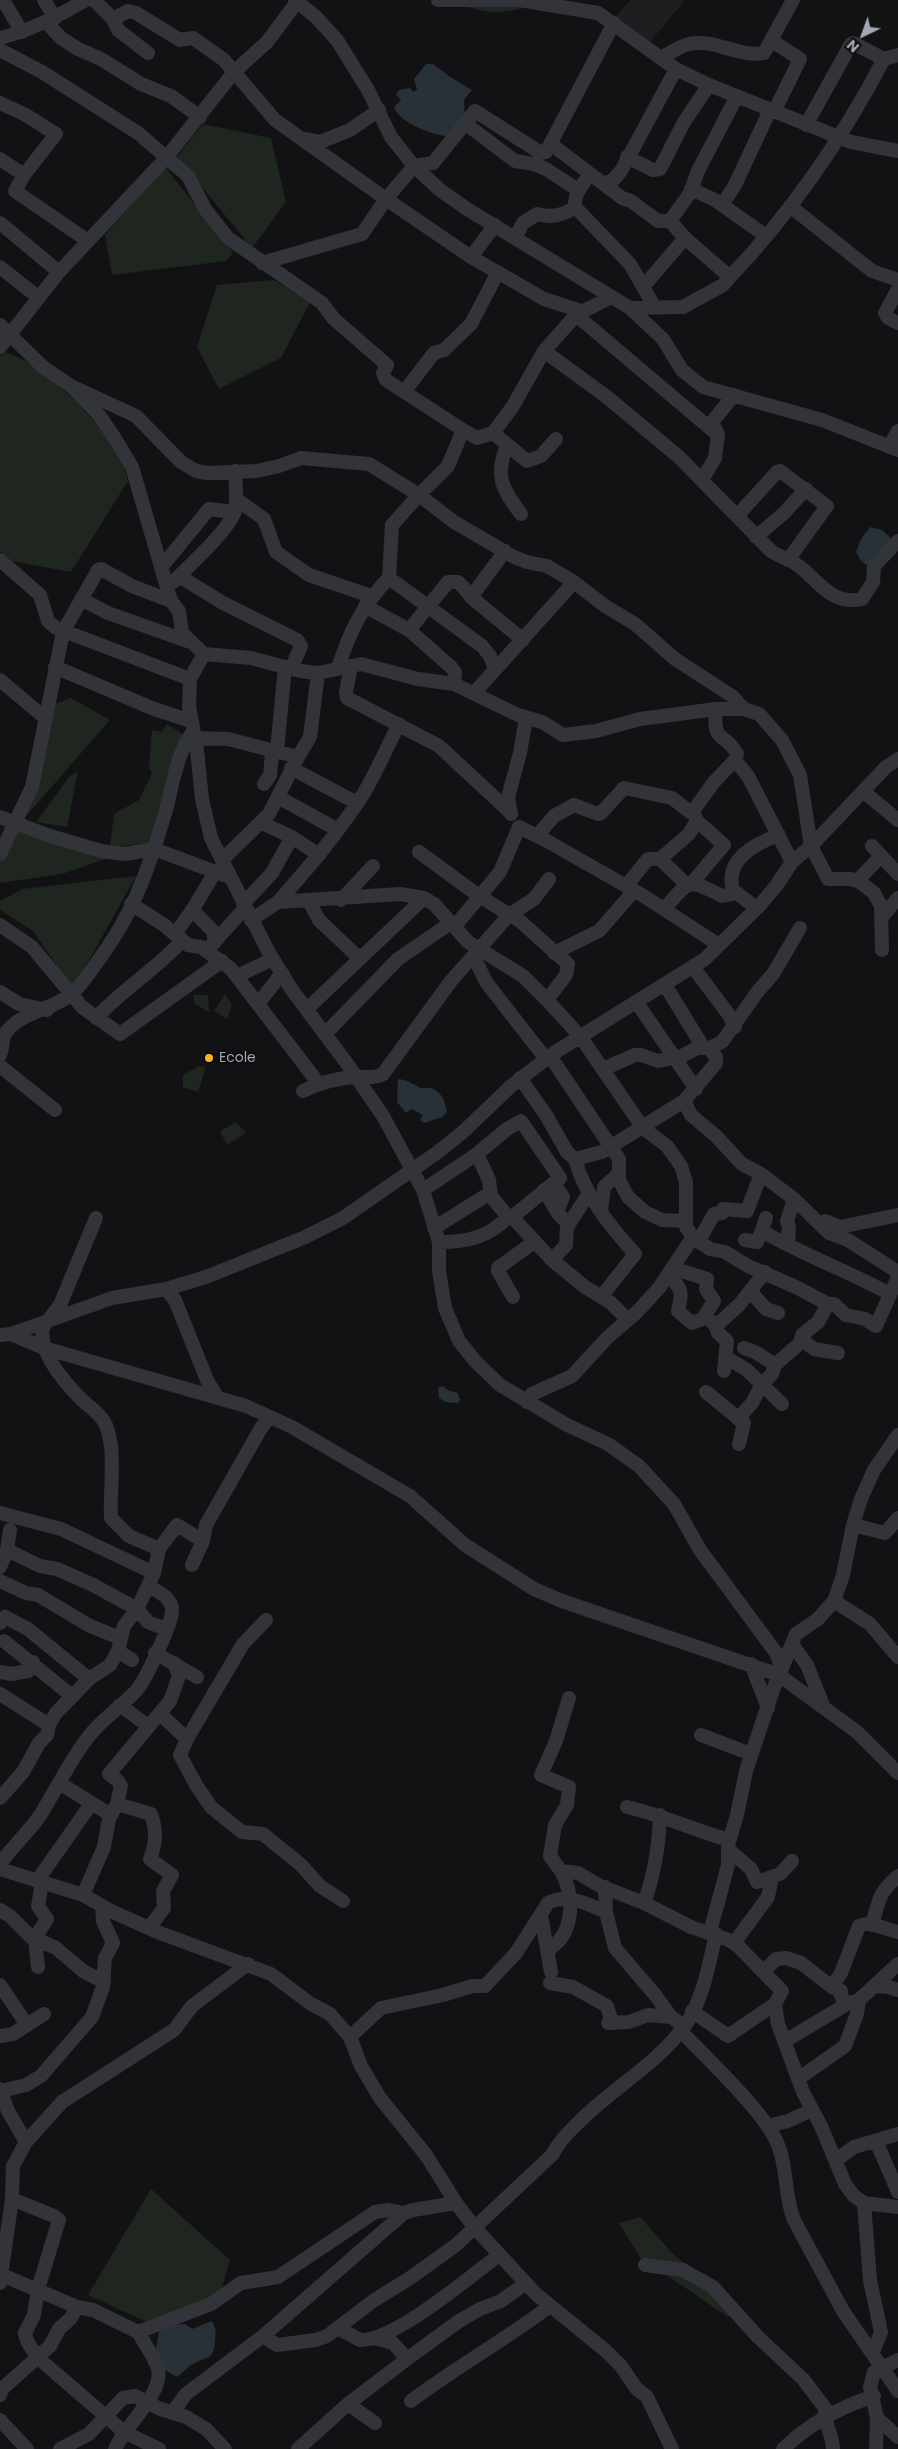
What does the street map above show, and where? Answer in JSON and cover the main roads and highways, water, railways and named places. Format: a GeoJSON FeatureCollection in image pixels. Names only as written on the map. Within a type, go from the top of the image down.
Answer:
{"type":"FeatureCollection","features":[{"type":"Feature","properties":{"kind":"place","name":"Ecole"},"geometry":{"type":"Point","coordinates":[209,1058]}}]}
